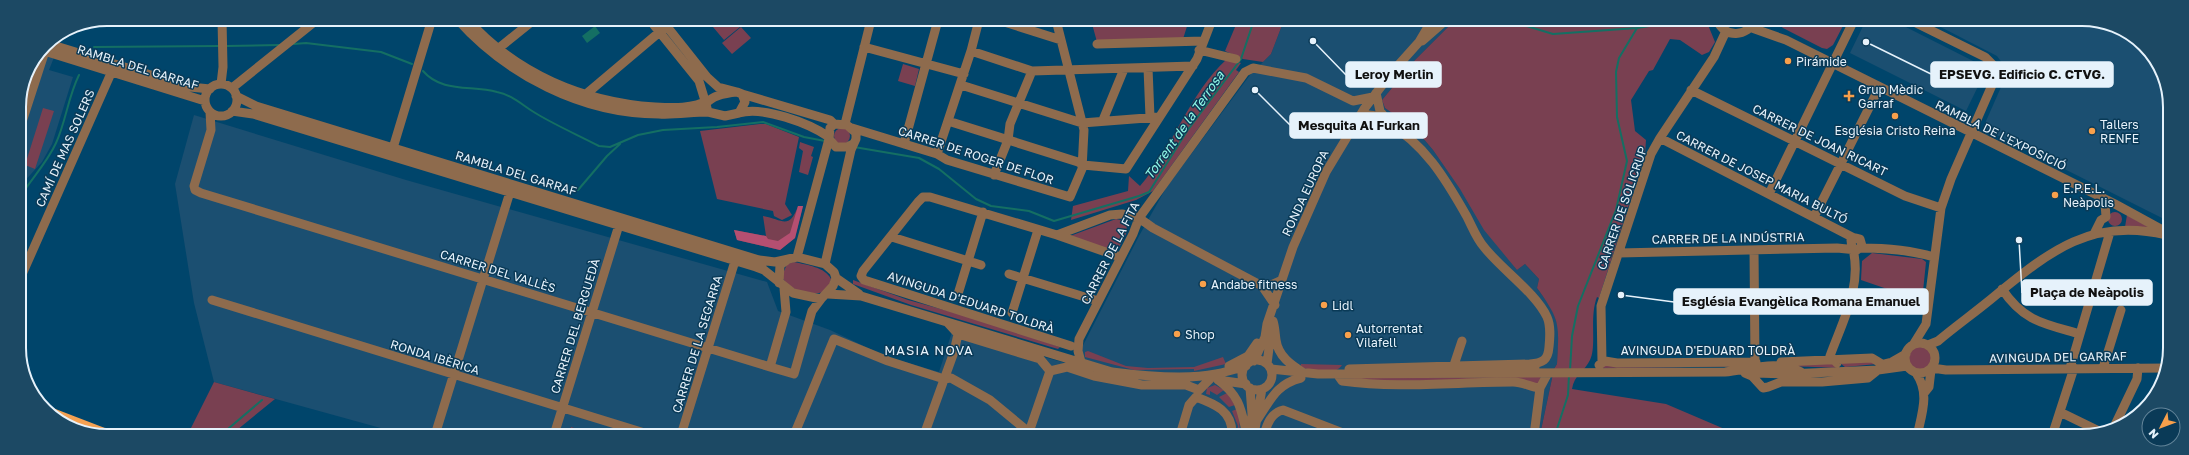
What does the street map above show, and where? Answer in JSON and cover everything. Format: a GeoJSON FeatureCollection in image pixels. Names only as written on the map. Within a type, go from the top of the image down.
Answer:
{"type":"FeatureCollection","features":[{"type":"Feature","properties":{"kind":"street"},"geometry":{"type":"LineString","coordinates":[[221,84],[223,67],[222,26]]}},
{"type":"Feature","properties":{"kind":"street"},"geometry":{"type":"LineString","coordinates":[[211,130],[236,104],[234,92],[282,48],[309,26]]}},
{"type":"Feature","properties":{"kind":"street"},"geometry":{"type":"LineString","coordinates":[[393,148],[430,26]]}},
{"type":"Feature","properties":{"kind":"street"},"geometry":{"type":"LineString","coordinates":[[464,26],[478,40],[507,64],[534,81],[563,94],[600,106],[637,113],[658,114],[707,104],[739,93]]}},
{"type":"Feature","properties":{"kind":"street"},"geometry":{"type":"LineString","coordinates":[[473,26],[512,60],[545,80],[585,95],[633,105],[654,107],[695,106],[707,104]]}},
{"type":"Feature","properties":{"kind":"street"},"geometry":{"type":"LineString","coordinates":[[499,48],[526,26]]}},
{"type":"Feature","properties":{"kind":"street"},"geometry":{"type":"LineString","coordinates":[[662,26],[699,81],[707,104],[725,116],[759,110],[817,129],[829,138],[836,147],[842,148],[855,142]]}},
{"type":"Feature","properties":{"kind":"street"},"geometry":{"type":"LineString","coordinates":[[585,95],[662,26]]}},
{"type":"Feature","properties":{"kind":"street"},"geometry":{"type":"LineString","coordinates":[[662,26],[718,87],[830,120],[834,124],[848,126],[856,133],[825,264]]}},
{"type":"Feature","properties":{"kind":"street"},"geometry":{"type":"LineString","coordinates":[[848,126],[869,26]]}},
{"type":"Feature","properties":{"kind":"street"},"geometry":{"type":"LineString","coordinates":[[904,144],[936,26]]}},
{"type":"Feature","properties":{"kind":"street"},"geometry":{"type":"LineString","coordinates":[[937,154],[961,85],[977,26]]}},
{"type":"Feature","properties":{"kind":"street"},"geometry":{"type":"LineString","coordinates":[[1017,26],[1061,40]]}},
{"type":"Feature","properties":{"kind":"street"},"geometry":{"type":"LineString","coordinates":[[1058,26],[1082,123],[1083,165]]}},
{"type":"Feature","properties":{"kind":"street"},"geometry":{"type":"LineString","coordinates":[[948,121],[1078,162],[1083,165],[1126,169],[1193,66],[1209,26]]}},
{"type":"Feature","properties":{"kind":"street","name":"RONDA EUROPA"},"geometry":{"type":"LineString","coordinates":[[1250,364],[1265,337],[1282,280],[1310,204],[1326,172],[1374,95],[1419,42],[1428,26]]}},
{"type":"Feature","properties":{"kind":"street","name":"RONDA EUROPA"},"geometry":{"type":"LineString","coordinates":[[1419,42],[1426,39],[1438,26]]}},
{"type":"Feature","properties":{"kind":"street"},"geometry":{"type":"LineString","coordinates":[[1724,28],[1742,33],[1750,26]]}},
{"type":"Feature","properties":{"kind":"street","name":"RAMBLA DE L'EXPOSICIÓ"},"geometry":{"type":"LineString","coordinates":[[1759,26],[1879,88],[2115,204],[2163,232]]}},
{"type":"Feature","properties":{"kind":"street"},"geometry":{"type":"LineString","coordinates":[[1769,194],[1851,26]]}},
{"type":"Feature","properties":{"kind":"street"},"geometry":{"type":"LineString","coordinates":[[1922,26],[1985,57],[1994,66],[1996,76],[1941,208],[1924,329],[1926,344],[1949,369]]}},
{"type":"Feature","properties":{"kind":"street","name":"CARRER DE SOLICRUP"},"geometry":{"type":"LineString","coordinates":[[1602,362],[1601,306],[1651,154],[1691,90],[1716,54],[1724,28]]}},
{"type":"Feature","properties":{"kind":"street"},"geometry":{"type":"LineString","coordinates":[[1096,44],[1203,41]]}},
{"type":"Feature","properties":{"kind":"street"},"geometry":{"type":"LineString","coordinates":[[864,47],[964,74]]}},
{"type":"Feature","properties":{"kind":"street","name":"RAMBLA DEL GARRAF"},"geometry":{"type":"LineString","coordinates":[[50,50],[190,87],[210,89],[221,84],[256,106],[758,260],[775,262],[793,258]]}},
{"type":"Feature","properties":{"kind":"street"},"geometry":{"type":"LineString","coordinates":[[1199,50],[1236,59]]}},
{"type":"Feature","properties":{"kind":"street"},"geometry":{"type":"LineString","coordinates":[[971,51],[1032,71],[1193,66]]}},
{"type":"Feature","properties":{"kind":"street","name":"RAMBLA DEL GARRAF"},"geometry":{"type":"LineString","coordinates":[[87,60],[112,71],[205,101]]}},
{"type":"Feature","properties":{"kind":"street"},"geometry":{"type":"LineString","coordinates":[[26,108],[40,62]]}},
{"type":"Feature","properties":{"kind":"street"},"geometry":{"type":"LineString","coordinates":[[1148,68],[1150,117]]}},
{"type":"Feature","properties":{"kind":"street","name":"CARRER DE LA FITA"},"geometry":{"type":"LineString","coordinates":[[1081,362],[1078,351],[1079,339],[1133,234],[1139,218],[1245,72],[1253,68],[1306,78],[1353,101]]}},
{"type":"Feature","properties":{"kind":"street"},"geometry":{"type":"LineString","coordinates":[[1103,120],[1124,69]]}},
{"type":"Feature","properties":{"kind":"street","name":"CAMÍ DE MAS SOLERS"},"geometry":{"type":"LineString","coordinates":[[26,265],[112,71]]}},
{"type":"Feature","properties":{"kind":"street"},"geometry":{"type":"LineString","coordinates":[[994,175],[1008,140],[1010,124],[1032,71]]}},
{"type":"Feature","properties":{"kind":"street"},"geometry":{"type":"LineString","coordinates":[[961,85],[1082,123],[1103,120],[1160,117]]}},
{"type":"Feature","properties":{"kind":"street"},"geometry":{"type":"LineString","coordinates":[[1814,217],[1879,88]]}},
{"type":"Feature","properties":{"kind":"street","name":"RAMBLA DEL GARRAF"},"geometry":{"type":"LineString","coordinates":[[210,89],[205,101],[210,112],[217,115],[228,113],[253,114],[764,270],[782,285]]}},
{"type":"Feature","properties":{"kind":"street","name":"CARRER DE JOAN RICART"},"geometry":{"type":"LineString","coordinates":[[1691,90],[1905,196],[1941,208]]}},
{"type":"Feature","properties":{"kind":"street"},"geometry":{"type":"LineString","coordinates":[[739,93],[744,98],[745,105],[739,113]]}},
{"type":"Feature","properties":{"kind":"street"},"geometry":{"type":"LineString","coordinates":[[1392,125],[1380,112],[1374,95],[1353,101],[1358,119],[1364,114],[1375,115],[1411,139],[1430,158],[1444,177],[1483,246],[1538,304],[1547,317],[1550,333],[1549,351],[1545,361],[1540,364],[1530,364]]}},
{"type":"Feature","properties":{"kind":"street"},"geometry":{"type":"LineString","coordinates":[[210,112],[211,130]]}},
{"type":"Feature","properties":{"kind":"street"},"geometry":{"type":"LineString","coordinates":[[793,258],[829,138],[830,128],[834,124]]}},
{"type":"Feature","properties":{"kind":"street","name":"CARRER DE ROGER DE FLOR"},"geometry":{"type":"LineString","coordinates":[[848,126],[937,154],[945,160],[1070,197],[1083,165]]}},
{"type":"Feature","properties":{"kind":"street","name":"CARRER DEL VALLÈS"},"geometry":{"type":"LineString","coordinates":[[211,130],[194,186],[195,190],[794,374],[812,311],[824,296]]}},
{"type":"Feature","properties":{"kind":"street","name":"CARRER DE ROGER DE FLOR"},"geometry":{"type":"LineString","coordinates":[[855,142],[866,134],[876,135]]}},
{"type":"Feature","properties":{"kind":"street","name":"CARRER DE JOSEP MARIA BULTÓ"},"geometry":{"type":"LineString","coordinates":[[1660,138],[1814,217],[1856,245]]}},
{"type":"Feature","properties":{"kind":"street"},"geometry":{"type":"LineString","coordinates":[[438,429],[510,192]]}},
{"type":"Feature","properties":{"kind":"street","name":"AVINGUDA D'EDUARD TOLDRÀ"},"geometry":{"type":"LineString","coordinates":[[983,212],[930,197],[924,197],[862,271],[861,276],[864,280],[1071,346]]}},
{"type":"Feature","properties":{"kind":"street"},"geometry":{"type":"LineString","coordinates":[[1913,345],[1938,341],[2002,290],[2056,250],[2094,234],[2101,220],[2106,217],[2105,203],[2099,197]]}},
{"type":"Feature","properties":{"kind":"street"},"geometry":{"type":"LineString","coordinates":[[958,294],[983,212],[1057,235],[1120,257]]}},
{"type":"Feature","properties":{"kind":"street"},"geometry":{"type":"LineString","coordinates":[[1057,235],[1110,216],[1122,214],[1139,218],[1153,228],[1262,286],[1269,286],[1282,280]]}},
{"type":"Feature","properties":{"kind":"street","name":"CARRER DEL BERGUEDÀ"},"geometry":{"type":"LineString","coordinates":[[556,429],[619,225]]}},
{"type":"Feature","properties":{"kind":"street"},"geometry":{"type":"LineString","coordinates":[[1012,313],[1038,230]]}},
{"type":"Feature","properties":{"kind":"street","name":"RAMBLA DE L'EXPOSICIÓ"},"geometry":{"type":"LineString","coordinates":[[2094,234],[2139,231],[2163,234]]}},
{"type":"Feature","properties":{"kind":"street"},"geometry":{"type":"LineString","coordinates":[[2054,429],[2110,232]]}},
{"type":"Feature","properties":{"kind":"street"},"geometry":{"type":"LineString","coordinates":[[895,238],[968,260],[981,266]]}},
{"type":"Feature","properties":{"kind":"street"},"geometry":{"type":"LineString","coordinates":[[1848,371],[1830,356],[1854,291],[1857,265],[1856,245]]}},
{"type":"Feature","properties":{"kind":"street","name":"CARRER DE LA INDÚSTRIA"},"geometry":{"type":"LineString","coordinates":[[1619,253],[1837,248],[1846,250],[1856,245],[1918,252],[1934,257]]}},
{"type":"Feature","properties":{"kind":"street"},"geometry":{"type":"LineString","coordinates":[[1754,250],[1755,362]]}},
{"type":"Feature","properties":{"kind":"street"},"geometry":{"type":"LineString","coordinates":[[770,367],[786,312],[780,265],[793,258],[825,264],[834,272],[836,278],[834,286],[824,296]]}},
{"type":"Feature","properties":{"kind":"street","name":"CARRER DE LA SEGARRA"},"geometry":{"type":"LineString","coordinates":[[683,429],[735,261]]}},
{"type":"Feature","properties":{"kind":"street"},"geometry":{"type":"LineString","coordinates":[[1009,274],[1098,300]]}},
{"type":"Feature","properties":{"kind":"street"},"geometry":{"type":"LineString","coordinates":[[836,278],[862,296]]}},
{"type":"Feature","properties":{"kind":"street"},"geometry":{"type":"LineString","coordinates":[[782,285],[793,293],[824,296],[862,296]]}},
{"type":"Feature","properties":{"kind":"street"},"geometry":{"type":"LineString","coordinates":[[1262,286],[1274,306]]}},
{"type":"Feature","properties":{"kind":"street"},"geometry":{"type":"LineString","coordinates":[[2002,290],[2014,306],[2024,314],[2080,334]]}},
{"type":"Feature","properties":{"kind":"street","name":"AVINGUDA D'EDUARD TOLDRÀ"},"geometry":{"type":"LineString","coordinates":[[862,296],[1112,372],[1136,375],[1193,376],[1212,378]]}},
{"type":"Feature","properties":{"kind":"street","name":"RONDA IBÈRICA"},"geometry":{"type":"LineString","coordinates":[[212,300],[631,429]]}},
{"type":"Feature","properties":{"kind":"street"},"geometry":{"type":"LineString","coordinates":[[2103,368],[2121,310]]}},
{"type":"Feature","properties":{"kind":"street"},"geometry":{"type":"LineString","coordinates":[[946,321],[958,334],[1040,359],[1050,371],[1028,429]]}},
{"type":"Feature","properties":{"kind":"street"},"geometry":{"type":"LineString","coordinates":[[1257,420],[1276,390],[1284,384],[1303,375],[1288,362],[1280,352],[1270,322]]}},
{"type":"Feature","properties":{"kind":"street"},"geometry":{"type":"LineString","coordinates":[[1212,378],[1248,356],[1270,322]]}},
{"type":"Feature","properties":{"kind":"street","name":"RONDA EUROPA"},"geometry":{"type":"LineString","coordinates":[[1269,367],[1270,322]]}},
{"type":"Feature","properties":{"kind":"street"},"geometry":{"type":"LineString","coordinates":[[1918,429],[1925,392],[1922,382],[1916,373],[1907,366],[1906,354],[1924,329]]}},
{"type":"Feature","properties":{"kind":"street"},"geometry":{"type":"LineString","coordinates":[[926,429],[958,334]]}},
{"type":"Feature","properties":{"kind":"street"},"geometry":{"type":"LineString","coordinates":[[796,429],[834,339],[888,361],[944,379],[951,378],[990,400],[1022,429]]}},
{"type":"Feature","properties":{"kind":"street","name":"CARRER DE LA FITA"},"geometry":{"type":"LineString","coordinates":[[1058,355],[1079,339]]}},
{"type":"Feature","properties":{"kind":"street"},"geometry":{"type":"LineString","coordinates":[[1454,365],[1462,341]]}},
{"type":"Feature","properties":{"kind":"street"},"geometry":{"type":"LineString","coordinates":[[1925,392],[1929,387],[1938,341]]}},
{"type":"Feature","properties":{"kind":"street","name":"AVINGUDA D'EDUARD TOLDRÀ"},"geometry":{"type":"LineString","coordinates":[[1758,377],[1763,388],[1781,382],[1822,382],[1868,378],[1880,367],[1906,354]]}},
{"type":"Feature","properties":{"kind":"street","name":"AVINGUDA D'EDUARD TOLDRÀ"},"geometry":{"type":"LineString","coordinates":[[1069,358],[1094,376]]}},
{"type":"Feature","properties":{"kind":"street","name":"AVINGUDA D'EDUARD TOLDRÀ"},"geometry":{"type":"LineString","coordinates":[[1602,362],[1646,364],[1872,358],[1880,367]]}},
{"type":"Feature","properties":{"kind":"street"},"geometry":{"type":"LineString","coordinates":[[1182,429],[1190,405],[1214,375],[1259,361],[1269,367],[1272,376],[1270,383],[1262,389],[1255,429]]}},
{"type":"Feature","properties":{"kind":"street"},"geometry":{"type":"LineString","coordinates":[[1586,373],[1594,369],[1602,362]]}},
{"type":"Feature","properties":{"kind":"street"},"geometry":{"type":"LineString","coordinates":[[1249,429],[1252,414],[1248,386],[1243,374],[1250,364]]}},
{"type":"Feature","properties":{"kind":"street","name":"AVINGUDA D'EDUARD TOLDRÀ"},"geometry":{"type":"LineString","coordinates":[[1334,374],[1346,369],[1363,367],[1530,364],[1551,373]]}},
{"type":"Feature","properties":{"kind":"street","name":"AVINGUDA D'EDUARD TOLDRÀ"},"geometry":{"type":"LineString","coordinates":[[1270,383],[1283,378],[1318,374],[1742,372],[1758,377],[1801,372],[1859,371],[1880,367],[1907,366]]}},
{"type":"Feature","properties":{"kind":"street","name":"AVINGUDA D'EDUARD TOLDRÀ"},"geometry":{"type":"LineString","coordinates":[[1050,371],[1067,367],[1094,376],[1142,385],[1186,384],[1198,394]]}},
{"type":"Feature","properties":{"kind":"street","name":"AVINGUDA D'EDUARD TOLDRÀ"},"geometry":{"type":"LineString","coordinates":[[1269,367],[1303,375]]}},
{"type":"Feature","properties":{"kind":"street"},"geometry":{"type":"LineString","coordinates":[[1758,377],[1761,370],[1770,367]]}},
{"type":"Feature","properties":{"kind":"street","name":"AVINGUDA D'EDUARD TOLDRÀ"},"geometry":{"type":"LineString","coordinates":[[1742,372],[1747,368],[1786,367],[1801,372]]}},
{"type":"Feature","properties":{"kind":"street","name":"AVINGUDA DEL GARRAF"},"geometry":{"type":"LineString","coordinates":[[1932,369],[2038,370],[2072,368],[2160,368]]}},
{"type":"Feature","properties":{"kind":"street"},"geometry":{"type":"LineString","coordinates":[[2116,421],[2137,379],[2138,368]]}},
{"type":"Feature","properties":{"kind":"street"},"geometry":{"type":"LineString","coordinates":[[1916,373],[1924,373],[1932,369]]}},
{"type":"Feature","properties":{"kind":"street"},"geometry":{"type":"LineString","coordinates":[[1535,429],[1540,388],[1551,373]]}},
{"type":"Feature","properties":{"kind":"street","name":"AVINGUDA D'EDUARD TOLDRÀ"},"geometry":{"type":"LineString","coordinates":[[1334,374],[1342,381],[1373,385],[1491,384],[1524,382],[1533,388],[1540,388]]}},
{"type":"Feature","properties":{"kind":"street"},"geometry":{"type":"LineString","coordinates":[[1212,378],[1262,389]]}},
{"type":"Feature","properties":{"kind":"street"},"geometry":{"type":"LineString","coordinates":[[1212,378],[1232,392],[1240,406],[1246,429]]}},
{"type":"Feature","properties":{"kind":"street"},"geometry":{"type":"LineString","coordinates":[[1198,394],[1220,408],[1230,422],[1231,429]]}},
{"type":"Feature","properties":{"kind":"street"},"geometry":{"type":"LineString","coordinates":[[1266,429],[1273,415],[1283,410],[1332,429]]}},
{"type":"Feature","properties":{"kind":"street"},"geometry":{"type":"LineString","coordinates":[[2060,412],[2093,428]]}},
{"type":"Feature","properties":{"kind":"shaded area"},"geometry":{"type":"Polygon","coordinates":[[[595,26],[600,33],[587,43],[582,36],[595,26]]]}},
{"type":"Feature","properties":{"kind":"shaded area"},"geometry":{"type":"Polygon","coordinates":[[[714,26],[741,26],[724,40],[713,27],[714,26]]]}},
{"type":"Feature","properties":{"kind":"shaded area"},"geometry":{"type":"Polygon","coordinates":[[[1093,26],[1187,26],[1183,39],[1097,42],[1093,26]]]}},
{"type":"Feature","properties":{"kind":"shaded area"},"geometry":{"type":"Polygon","coordinates":[[[1235,26],[1282,26],[1271,54],[1263,62],[1243,59],[1225,51],[1235,26]]]}},
{"type":"Feature","properties":{"kind":"shaded area"},"geometry":{"type":"Polygon","coordinates":[[[1282,26],[1449,26],[1415,60],[1382,100],[1385,108],[1416,130],[1433,150],[1517,270],[1525,264],[1539,279],[1537,288],[1552,309],[1559,329],[1557,364],[1554,369],[1541,429],[578,429],[571,427],[570,429],[384,429],[214,382],[194,303],[175,184],[194,115],[406,180],[767,282],[778,311],[830,330],[885,356],[939,372],[952,332],[1073,365],[1139,236],[1166,188],[1250,75],[1271,54],[1282,26]]]}},
{"type":"Feature","properties":{"kind":"shaded area"},"geometry":{"type":"Polygon","coordinates":[[[1449,26],[1708,26],[1715,42],[1709,52],[1702,55],[1680,40],[1670,39],[1653,70],[1649,71],[1631,100],[1635,131],[1646,140],[1645,154],[1599,298],[1597,297],[1594,313],[1592,354],[1588,364],[1575,380],[1572,389],[1666,404],[1725,429],[1541,429],[1554,369],[1557,364],[1557,324],[1551,308],[1537,288],[1539,279],[1525,264],[1517,270],[1484,230],[1460,189],[1433,150],[1416,130],[1385,108],[1382,100],[1415,60],[1449,26]]]}},
{"type":"Feature","properties":{"kind":"shaded area"},"geometry":{"type":"Polygon","coordinates":[[[1781,26],[1843,26],[1833,45],[1827,49],[1822,48],[1781,26]]]}},
{"type":"Feature","properties":{"kind":"shaded area"},"geometry":{"type":"Polygon","coordinates":[[[1863,26],[1904,26],[1987,68],[1966,111],[1850,53],[1863,26]]]}},
{"type":"Feature","properties":{"kind":"shaded area"},"geometry":{"type":"Polygon","coordinates":[[[1939,26],[2093,27],[2118,34],[2139,50],[2152,66],[2157,76],[2162,96],[2163,218],[1983,128],[2005,78],[2005,67],[1997,56],[1939,26]]]}},
{"type":"Feature","properties":{"kind":"shaded area"},"geometry":{"type":"Polygon","coordinates":[[[741,27],[751,38],[732,54],[722,43],[741,27]]]}},
{"type":"Feature","properties":{"kind":"shaded area"},"geometry":{"type":"Polygon","coordinates":[[[60,41],[49,70],[73,77],[52,144],[42,162],[26,179],[27,96],[32,76],[37,66],[46,53],[60,41]]]}},
{"type":"Feature","properties":{"kind":"shaded area"},"geometry":{"type":"Polygon","coordinates":[[[1227,59],[1241,63],[1236,70],[1239,72],[1153,191],[1136,200],[1071,220],[1073,206],[1128,191],[1129,176],[1140,186],[1161,156],[1191,104],[1214,72],[1227,59]]]}},
{"type":"Feature","properties":{"kind":"shaded area"},"geometry":{"type":"Polygon","coordinates":[[[903,64],[919,69],[915,86],[898,81],[903,64]]]}},
{"type":"Feature","properties":{"kind":"shaded area"},"geometry":{"type":"Polygon","coordinates":[[[43,108],[54,111],[35,169],[26,165],[43,108]]]}},
{"type":"Feature","properties":{"kind":"shaded area"},"geometry":{"type":"Polygon","coordinates":[[[766,124],[799,137],[785,204],[792,215],[782,220],[774,216],[773,211],[717,199],[700,131],[766,124]]]}},
{"type":"Feature","properties":{"kind":"shaded area"},"geometry":{"type":"Polygon","coordinates":[[[839,128],[845,128],[850,133],[848,142],[845,144],[839,144],[834,139],[834,133],[839,128]]]}},
{"type":"Feature","properties":{"kind":"shaded area"},"geometry":{"type":"Polygon","coordinates":[[[800,142],[814,147],[808,175],[799,172],[803,151],[799,148],[800,142]]]}},
{"type":"Feature","properties":{"kind":"shaded area"},"geometry":{"type":"Polygon","coordinates":[[[798,206],[803,206],[795,238],[780,250],[737,240],[734,230],[766,236],[763,216],[784,222],[788,221],[795,214],[798,206]]]}},
{"type":"Feature","properties":{"kind":"shaded area"},"geometry":{"type":"Polygon","coordinates":[[[798,206],[803,206],[795,238],[780,250],[737,240],[734,230],[766,236],[768,239],[778,241],[790,233],[798,206]]]}},
{"type":"Feature","properties":{"kind":"shaded area"},"geometry":{"type":"Polygon","coordinates":[[[2112,212],[2118,212],[2122,216],[2122,222],[2118,226],[2112,226],[2108,222],[2108,216],[2112,212]]]}},
{"type":"Feature","properties":{"kind":"shaded area"},"geometry":{"type":"Polygon","coordinates":[[[2127,215],[2154,230],[2125,227],[2127,215]]]}},
{"type":"Feature","properties":{"kind":"shaded area"},"geometry":{"type":"Polygon","coordinates":[[[1116,219],[1126,224],[1127,228],[1124,238],[1116,252],[1070,236],[1116,219]]]}},
{"type":"Feature","properties":{"kind":"shaded area"},"geometry":{"type":"Polygon","coordinates":[[[1872,253],[1922,259],[1926,262],[1922,301],[1861,280],[1862,261],[1872,253]]]}},
{"type":"Feature","properties":{"kind":"shaded area"},"geometry":{"type":"Polygon","coordinates":[[[794,262],[815,267],[825,272],[831,279],[828,291],[809,293],[789,286],[782,276],[787,264],[794,262]]]}},
{"type":"Feature","properties":{"kind":"shaded area"},"geometry":{"type":"Polygon","coordinates":[[[853,280],[908,300],[981,320],[1060,347],[1058,349],[911,305],[853,284],[853,280]]]}},
{"type":"Feature","properties":{"kind":"shaded area"},"geometry":{"type":"Polygon","coordinates":[[[1920,346],[1928,350],[1932,358],[1928,366],[1920,370],[1912,366],[1908,358],[1912,350],[1920,346]]]}},
{"type":"Feature","properties":{"kind":"shaded area"},"geometry":{"type":"Polygon","coordinates":[[[1088,351],[1126,366],[1148,368],[1194,367],[1223,357],[1226,364],[1194,371],[1194,369],[1134,370],[1085,357],[1085,352],[1088,351]]]}},
{"type":"Feature","properties":{"kind":"shaded area"},"geometry":{"type":"Polygon","coordinates":[[[1871,361],[1877,364],[1845,367],[1840,363],[1871,361]]]}},
{"type":"Feature","properties":{"kind":"shaded area"},"geometry":{"type":"Polygon","coordinates":[[[1834,363],[1839,368],[1749,366],[1597,368],[1600,365],[1834,363]]]}},
{"type":"Feature","properties":{"kind":"shaded area"},"geometry":{"type":"Polygon","coordinates":[[[1301,364],[1342,365],[1339,369],[1334,371],[1323,372],[1301,367],[1301,364]]]}},
{"type":"Feature","properties":{"kind":"shaded area"},"geometry":{"type":"Polygon","coordinates":[[[1540,377],[1542,380],[1537,384],[1393,382],[1344,378],[1540,377]]]}},
{"type":"Feature","properties":{"kind":"shaded area"},"geometry":{"type":"Polygon","coordinates":[[[214,382],[275,399],[238,429],[190,429],[214,382]]]}},
{"type":"Feature","properties":{"kind":"shaded area"},"geometry":{"type":"Polygon","coordinates":[[[1215,385],[1224,390],[1217,395],[1210,391],[1210,395],[1206,394],[1207,388],[1215,385]]]}},
{"type":"Feature","properties":{"kind":"shaded area"},"geometry":{"type":"Polygon","coordinates":[[[1227,393],[1235,405],[1229,407],[1219,397],[1227,393]]]}},
{"type":"Feature","properties":{"kind":"shaded area"},"geometry":{"type":"Polygon","coordinates":[[[1237,409],[1240,429],[1238,429],[1238,426],[1232,411],[1237,409]]]}},
{"type":"Feature","properties":{"kind":"waterway","name":"Torrent de la Terrosa"},"geometry":{"type":"LineString","coordinates":[[854,147],[919,158],[939,169],[976,199],[991,206],[1029,211],[1054,221],[1139,196],[1149,192],[1187,131],[1241,59],[1252,26]]}},
{"type":"Feature","properties":{"kind":"waterway","name":"Torrent de la Terrosa"},"geometry":{"type":"LineString","coordinates":[[1527,26],[1553,34],[1649,26]]}},
{"type":"Feature","properties":{"kind":"waterway"},"geometry":{"type":"LineString","coordinates":[[1570,371],[1572,336],[1578,306],[1616,210],[1627,161],[1617,117],[1616,72],[1619,58],[1637,28]]}},
{"type":"Feature","properties":{"kind":"waterway","name":"Torrent de la Terrosa"},"geometry":{"type":"LineString","coordinates":[[294,44],[306,43],[381,52],[412,64]]}},
{"type":"Feature","properties":{"kind":"waterway"},"geometry":{"type":"LineString","coordinates":[[227,46],[279,45]]}},
{"type":"Feature","properties":{"kind":"waterway","name":"Torrent de la Terrosa"},"geometry":{"type":"LineString","coordinates":[[94,47],[219,46]]}},
{"type":"Feature","properties":{"kind":"waterway","name":"Torrent de la Terrosa"},"geometry":{"type":"LineString","coordinates":[[423,71],[439,83],[503,93],[532,111],[599,146],[610,147],[638,135],[663,130],[717,127],[763,122],[804,137],[825,141]]}},
{"type":"Feature","properties":{"kind":"waterway","name":"Torrent de la Terrosa"},"geometry":{"type":"LineString","coordinates":[[26,187],[48,157],[56,143],[75,83],[79,75]]}},
{"type":"Feature","properties":{"kind":"waterway"},"geometry":{"type":"LineString","coordinates":[[578,190],[607,156],[620,144]]}},
{"type":"Feature","properties":{"kind":"waterway"},"geometry":{"type":"LineString","coordinates":[[1557,429],[1568,395],[1569,375]]}},
{"type":"Feature","properties":{"kind":"waterway"},"geometry":{"type":"LineString","coordinates":[[228,429],[262,400]]}},
{"type":"Feature","properties":{"kind":"place","name":"Leroy Merlin"},"geometry":{"type":"Point","coordinates":[1313,41]}},
{"type":"Feature","properties":{"kind":"place","name":"EPSEVG. Edificio C. CTVG."},"geometry":{"type":"Point","coordinates":[1866,42]}},
{"type":"Feature","properties":{"kind":"place","name":"Pirámide"},"geometry":{"type":"Point","coordinates":[1788,61]}},
{"type":"Feature","properties":{"kind":"place","name":"Mesquita Al Furkan"},"geometry":{"type":"Point","coordinates":[1255,90]}},
{"type":"Feature","properties":{"kind":"place","name":"Grup Mèdic Garraf"},"geometry":{"type":"Point","coordinates":[1849,96]}},
{"type":"Feature","properties":{"kind":"place","name":"Església Cristo Reina"},"geometry":{"type":"Point","coordinates":[1895,116]}},
{"type":"Feature","properties":{"kind":"place","name":"Tallers RENFE"},"geometry":{"type":"Point","coordinates":[2092,131]}},
{"type":"Feature","properties":{"kind":"place","name":"E.P.E.L. Neàpolis"},"geometry":{"type":"Point","coordinates":[2055,195]}},
{"type":"Feature","properties":{"kind":"place","name":"Plaça de Neàpolis"},"geometry":{"type":"Point","coordinates":[2019,240]}},
{"type":"Feature","properties":{"kind":"place","name":"Andabe fitness"},"geometry":{"type":"Point","coordinates":[1203,284]}},
{"type":"Feature","properties":{"kind":"place","name":"Església Evangèlica Romana Emanuel"},"geometry":{"type":"Point","coordinates":[1621,295]}},
{"type":"Feature","properties":{"kind":"place","name":"Lidl"},"geometry":{"type":"Point","coordinates":[1324,305]}},
{"type":"Feature","properties":{"kind":"place","name":"Shop"},"geometry":{"type":"Point","coordinates":[1177,334]}},
{"type":"Feature","properties":{"kind":"place","name":"Autorrentat Vilafell"},"geometry":{"type":"Point","coordinates":[1348,335]}},
{"type":"Feature","properties":{"kind":"district","name":"MASIA NOVA"},"geometry":{"type":"Point","coordinates":[929,350]}}]}
